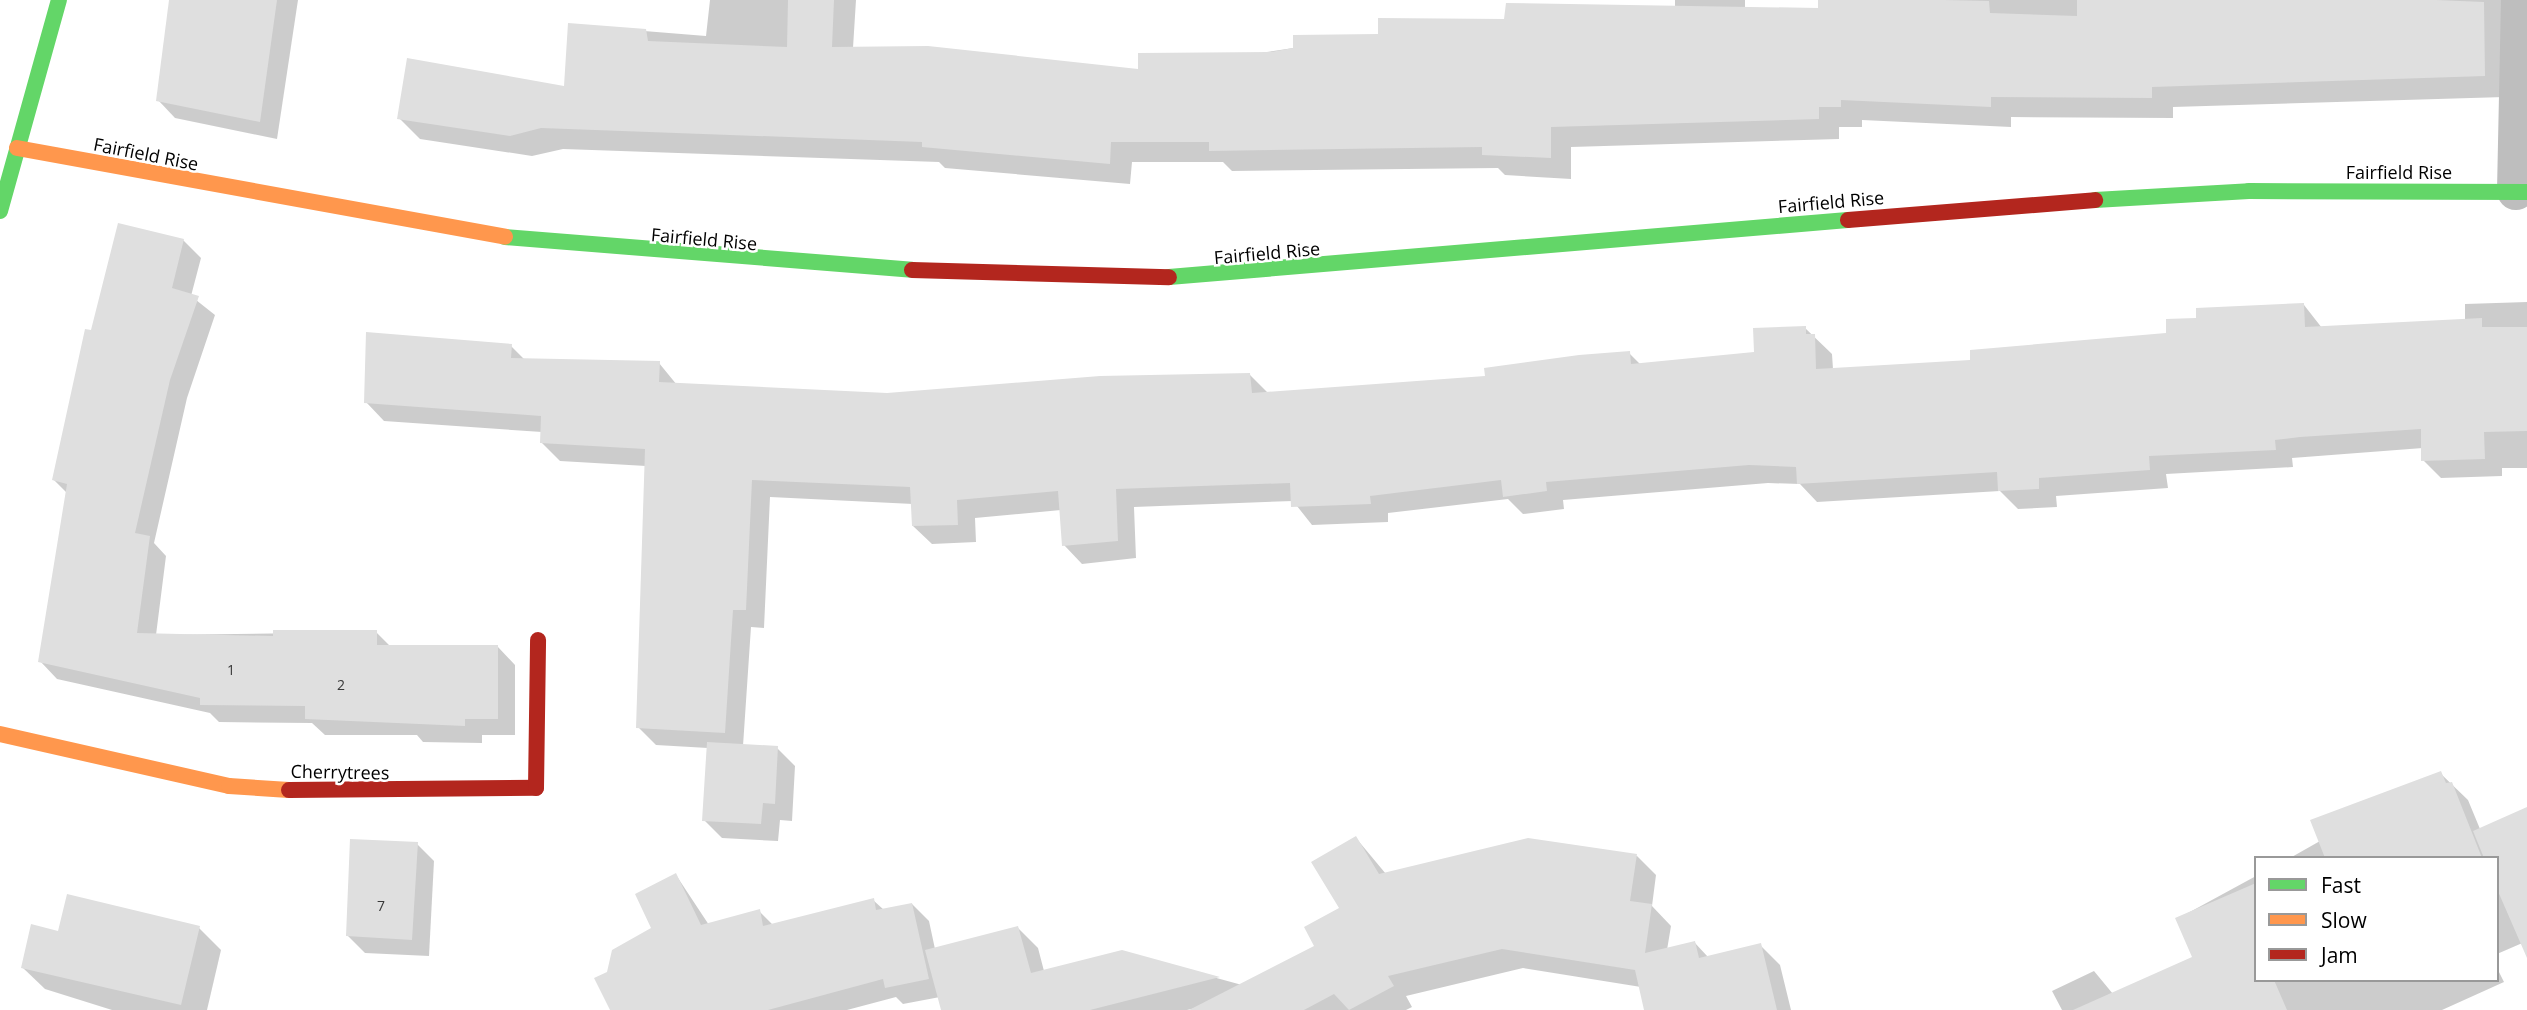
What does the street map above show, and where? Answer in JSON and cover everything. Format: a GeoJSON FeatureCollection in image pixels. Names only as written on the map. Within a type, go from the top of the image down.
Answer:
{"type":"FeatureCollection","features":[{"type":"Feature","properties":{"kind":"street"},"geometry":{"type":"LineString","coordinates":[[0,211],[58,0]]}},
{"type":"Feature","properties":{"kind":"street"},"geometry":{"type":"LineString","coordinates":[[2521,0],[2522,191]]}},
{"type":"Feature","properties":{"kind":"street","name":"Fairfield Rise"},"geometry":{"type":"LineString","coordinates":[[17,148],[419,226],[587,248],[1024,277],[1213,277],[2000,206],[2249,191],[2522,191]]}},
{"type":"Feature","properties":{"kind":"street","name":"Cherrytrees"},"geometry":{"type":"LineString","coordinates":[[0,734],[229,786],[343,794],[536,788],[538,640]]}},
{"type":"Feature","properties":{"kind":"building"},"geometry":{"type":"Polygon","coordinates":[[[169,0],[277,0],[260,122],[156,101],[169,0]]]}},
{"type":"Feature","properties":{"kind":"building"},"geometry":{"type":"Polygon","coordinates":[[[788,0],[834,0],[832,47],[928,46],[1138,69],[1138,53],[1271,52],[1293,48],[1293,35],[1378,34],[1378,18],[1504,19],[1506,3],[1818,8],[1818,0],[1989,1],[1990,13],[2077,16],[2077,0],[2484,2],[2485,76],[2152,87],[2152,98],[1991,97],[1991,107],[1841,100],[1841,107],[1819,107],[1819,119],[1551,127],[1551,158],[1482,155],[1482,147],[1209,151],[1209,142],[1111,142],[1110,164],[922,147],[922,142],[541,128],[510,136],[397,119],[407,58],[564,86],[568,23],[646,29],[648,41],[787,47],[788,0]]]}},
{"type":"Feature","properties":{"kind":"building"},"geometry":{"type":"Polygon","coordinates":[[[118,223],[184,239],[172,288],[199,296],[170,380],[135,533],[150,536],[137,633],[273,636],[273,630],[377,630],[377,645],[498,645],[498,719],[465,719],[465,726],[305,719],[305,706],[200,705],[200,698],[38,662],[67,484],[52,480],[85,329],[91,330],[118,223]]]}},
{"type":"Feature","properties":{"kind":"building"},"geometry":{"type":"Polygon","coordinates":[[[2304,303],[2305,327],[2482,318],[2482,327],[2527,327],[2527,431],[2484,432],[2485,459],[2421,461],[2421,429],[2275,440],[2276,450],[2149,456],[2150,470],[2039,478],[2039,489],[1998,491],[1997,472],[1797,484],[1796,467],[1749,465],[1546,482],[1547,491],[1503,497],[1501,480],[1370,496],[1371,504],[1291,507],[1290,483],[1116,489],[1118,541],[1062,546],[1058,491],[957,500],[958,525],[912,526],[910,487],[752,480],[746,610],[733,610],[725,733],[636,728],[645,449],[540,443],[541,416],[364,403],[366,332],[512,344],[511,358],[660,361],[659,382],[887,393],[1100,376],[1250,373],[1252,393],[1485,376],[1484,368],[1579,355],[1630,351],[1631,364],[1754,352],[1753,328],[1806,326],[1806,334],[1815,334],[1816,369],[1970,360],[1970,350],[2166,333],[2166,319],[2196,318],[2196,308],[2304,303]]]}},
{"type":"Feature","properties":{"kind":"building"},"geometry":{"type":"Polygon","coordinates":[[[707,742],[778,746],[775,804],[763,803],[761,824],[702,821],[707,742]]]}},
{"type":"Feature","properties":{"kind":"building"},"geometry":{"type":"Polygon","coordinates":[[[2441,771],[2446,783],[2452,782],[2481,856],[2324,856],[2310,820],[2441,771]]]}},
{"type":"Feature","properties":{"kind":"building"},"geometry":{"type":"Polygon","coordinates":[[[2527,807],[2527,958],[2499,894],[2499,856],[2483,856],[2473,831],[2527,807]]]}},
{"type":"Feature","properties":{"kind":"building"},"geometry":{"type":"Polygon","coordinates":[[[1356,836],[1379,874],[1528,838],[1637,854],[1630,901],[1652,904],[1645,953],[1695,941],[1699,958],[1761,943],[1777,1010],[1644,1010],[1635,970],[1502,949],[1388,976],[1394,986],[1349,1010],[1334,994],[1304,1010],[1189,1010],[1314,946],[1304,927],[1339,908],[1311,862],[1356,836]]]}},
{"type":"Feature","properties":{"kind":"building"},"geometry":{"type":"Polygon","coordinates":[[[350,839],[418,842],[412,940],[346,936],[350,839]]]}},
{"type":"Feature","properties":{"kind":"building"},"geometry":{"type":"Polygon","coordinates":[[[676,873],[701,925],[760,909],[763,926],[874,898],[876,910],[912,903],[929,979],[885,988],[883,979],[768,1010],[610,1010],[594,978],[607,972],[612,950],[651,928],[635,894],[676,873]]]}},
{"type":"Feature","properties":{"kind":"building"},"geometry":{"type":"Polygon","coordinates":[[[2254,884],[2254,982],[2275,982],[2287,1010],[2073,1010],[2192,957],[2175,918],[2254,884]]]}},
{"type":"Feature","properties":{"kind":"building"},"geometry":{"type":"Polygon","coordinates":[[[67,894],[200,926],[181,1005],[21,968],[31,924],[58,931],[67,894]]]}},
{"type":"Feature","properties":{"kind":"building"},"geometry":{"type":"Polygon","coordinates":[[[1018,926],[1031,973],[1122,950],[1220,977],[1090,1010],[941,1010],[925,950],[1018,926]]]}},
{"type":"Feature","properties":{"kind":"traffic: fast"},"geometry":{"type":"LineString","coordinates":[[0,211],[59,0]]}},
{"type":"Feature","properties":{"kind":"traffic: fast"},"geometry":{"type":"LineString","coordinates":[[2095,200],[2249,191],[2527,192]]}},
{"type":"Feature","properties":{"kind":"traffic: fast"},"geometry":{"type":"LineString","coordinates":[[1169,277],[1848,220]]}},
{"type":"Feature","properties":{"kind":"traffic: fast"},"geometry":{"type":"LineString","coordinates":[[505,237],[912,270]]}},
{"type":"Feature","properties":{"kind":"traffic: slow"},"geometry":{"type":"LineString","coordinates":[[17,148],[505,237]]}},
{"type":"Feature","properties":{"kind":"traffic: slow"},"geometry":{"type":"LineString","coordinates":[[0,734],[229,786],[289,790]]}},
{"type":"Feature","properties":{"kind":"traffic: jam"},"geometry":{"type":"LineString","coordinates":[[1848,220],[2095,200]]}},
{"type":"Feature","properties":{"kind":"traffic: jam"},"geometry":{"type":"LineString","coordinates":[[912,270],[1169,277]]}},
{"type":"Feature","properties":{"kind":"traffic: jam"},"geometry":{"type":"LineString","coordinates":[[289,790],[536,788],[538,640]]}}]}
